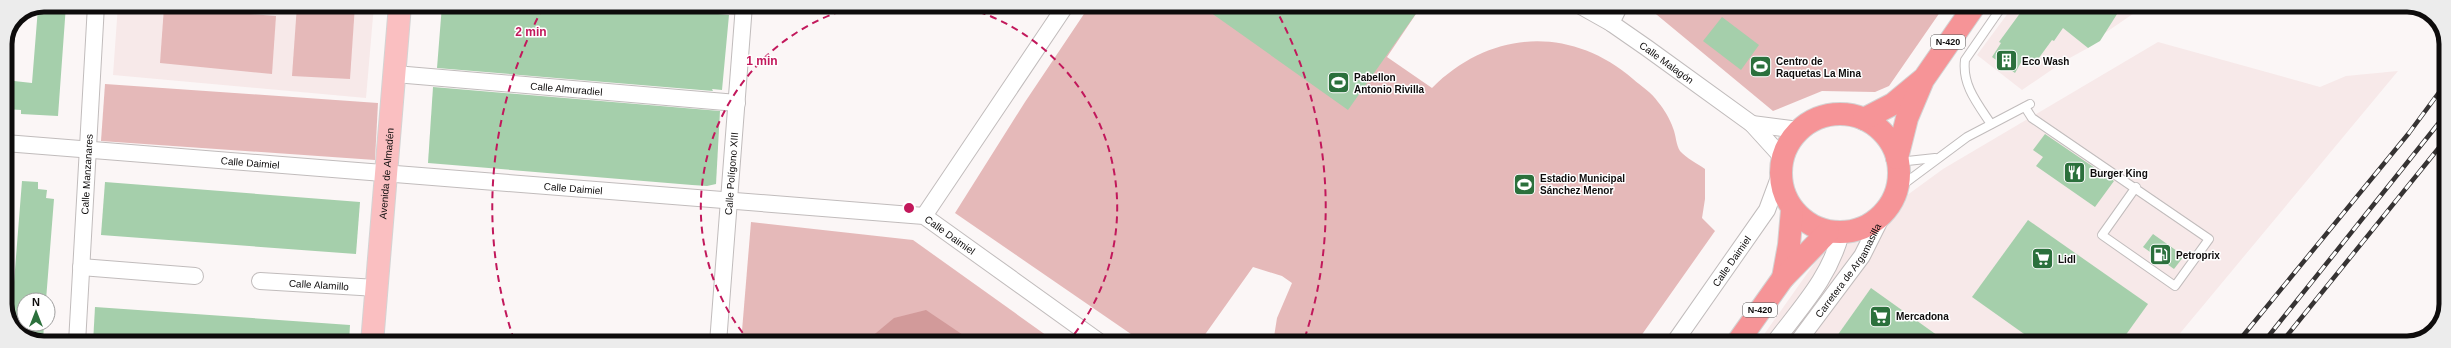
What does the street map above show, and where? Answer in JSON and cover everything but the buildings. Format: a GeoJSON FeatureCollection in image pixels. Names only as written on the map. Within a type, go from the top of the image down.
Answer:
{"type":"FeatureCollection","features":[{"type":"Feature","properties":{"kind":"highway","name":"N-420"},"geometry":{"type":"LineString","coordinates":[[1742,336],[1783,278],[1835,232],[1856,231],[1870,225],[1882,216],[1891,203],[1897,189],[1898,160],[1907,118],[1923,80],[1970,12]]}},
{"type":"Feature","properties":{"kind":"highway","name":"N-420"},"geometry":{"type":"LineString","coordinates":[[1864,119],[1893,104],[1923,80]]}},
{"type":"Feature","properties":{"kind":"highway","name":"N-420"},"geometry":{"type":"LineString","coordinates":[[1781,166],[1790,141],[1799,130],[1810,122],[1837,114],[1851,115],[1864,119],[1881,131],[1894,148],[1898,160]]}},
{"type":"Feature","properties":{"kind":"highway"},"geometry":{"type":"LineString","coordinates":[[1781,166],[1783,193],[1792,210],[1808,224],[1835,232]]}},
{"type":"Feature","properties":{"kind":"highway","name":"N-420"},"geometry":{"type":"LineString","coordinates":[[1783,278],[1789,245],[1792,210]]}},
{"type":"Feature","properties":{"kind":"main road","name":"Avenida de Almadén"},"geometry":{"type":"LineString","coordinates":[[373,336],[399,12]]}},
{"type":"Feature","properties":{"kind":"street","name":"Calle Manzanares"},"geometry":{"type":"LineString","coordinates":[[77,336],[96,12]]}},
{"type":"Feature","properties":{"kind":"street","name":"Calle Polígono XIII"},"geometry":{"type":"LineString","coordinates":[[719,336],[737,103],[739,12]]}},
{"type":"Feature","properties":{"kind":"street"},"geometry":{"type":"LineString","coordinates":[[924,216],[1061,12]]}},
{"type":"Feature","properties":{"kind":"street","name":"Calle Malagón"},"geometry":{"type":"LineString","coordinates":[[1591,12],[1611,23],[1752,124],[1781,166]]}},
{"type":"Feature","properties":{"kind":"street"},"geometry":{"type":"LineString","coordinates":[[1611,23],[1616,12]]}},
{"type":"Feature","properties":{"kind":"street","name":"Calle Almuradiel"},"geometry":{"type":"LineString","coordinates":[[395,74],[737,103]]}},
{"type":"Feature","properties":{"kind":"street","name":"Calle Malagón"},"geometry":{"type":"LineString","coordinates":[[1752,124],[1799,130]]}},
{"type":"Feature","properties":{"kind":"street","name":"Calle Daimiel"},"geometry":{"type":"LineString","coordinates":[[12,145],[387,172],[924,216],[1091,336]]}},
{"type":"Feature","properties":{"kind":"street","name":"Calle Daimiel"},"geometry":{"type":"LineString","coordinates":[[1679,336],[1767,210],[1781,166]]}},
{"type":"Feature","properties":{"kind":"street","name":"Carretera de Argamasilla"},"geometry":{"type":"LineString","coordinates":[[1802,336],[1862,256],[1882,216]]}},
{"type":"Feature","properties":{"kind":"street","name":"Carretera de Argamasilla"},"geometry":{"type":"LineString","coordinates":[[1779,336],[1826,274],[1835,256],[1835,232]]}},
{"type":"Feature","properties":{"kind":"street"},"geometry":{"type":"LineString","coordinates":[[82,267],[195,276]]}},
{"type":"Feature","properties":{"kind":"street","name":"Calle Alamillo"},"geometry":{"type":"LineString","coordinates":[[260,281],[377,288]]}},
{"type":"Feature","properties":{"kind":"lane"},"geometry":{"type":"LineString","coordinates":[[1991,124],[1966,84],[1964,70],[1968,56],[1998,12]]}},
{"type":"Feature","properties":{"kind":"lane"},"geometry":{"type":"LineString","coordinates":[[1897,189],[1936,158],[1991,124],[2028,105],[2032,118],[2136,187],[2209,239],[2175,286],[2102,235],[2136,187]]}},
{"type":"Feature","properties":{"kind":"lane"},"geometry":{"type":"LineString","coordinates":[[1898,160],[1936,158]]}},
{"type":"Feature","properties":{"kind":"shaded area"},"geometry":{"type":"Polygon","coordinates":[[[118,12],[373,12],[366,98],[113,75],[118,12]]]}},
{"type":"Feature","properties":{"kind":"shaded area"},"geometry":{"type":"Polygon","coordinates":[[[164,12],[226,12],[276,16],[272,74],[160,63],[164,12]]]}},
{"type":"Feature","properties":{"kind":"shaded area"},"geometry":{"type":"Polygon","coordinates":[[[297,12],[355,12],[350,79],[292,76],[297,12]]]}},
{"type":"Feature","properties":{"kind":"shaded area"},"geometry":{"type":"Polygon","coordinates":[[[1085,12],[1417,12],[1387,57],[1432,88],[1455,69],[1479,55],[1504,45],[1531,42],[1557,43],[1583,49],[1609,62],[1633,79],[1653,96],[1669,118],[1680,151],[1705,169],[1705,199],[1702,218],[1715,231],[1641,336],[1274,336],[1277,318],[1292,283],[1282,276],[1253,267],[1204,336],[1134,336],[955,213],[1025,102],[1085,12]]]}},
{"type":"Feature","properties":{"kind":"shaded area"},"geometry":{"type":"Polygon","coordinates":[[[1653,12],[1940,12],[1889,86],[1875,92],[1822,91],[1773,111],[1653,12]]]}},
{"type":"Feature","properties":{"kind":"shaded area"},"geometry":{"type":"Polygon","coordinates":[[[2009,12],[2136,12],[2086,46],[2088,48],[2066,60],[2022,90],[1977,55],[2009,12]]]}},
{"type":"Feature","properties":{"kind":"shaded area"},"geometry":{"type":"Polygon","coordinates":[[[2158,42],[2320,87],[2346,76],[2398,71],[2178,336],[1763,336],[1823,251],[1862,228],[1943,169],[2158,42]]]}},
{"type":"Feature","properties":{"kind":"shaded area"},"geometry":{"type":"Polygon","coordinates":[[[105,84],[378,103],[375,160],[101,141],[105,84]]]}},
{"type":"Feature","properties":{"kind":"shaded area"},"geometry":{"type":"Polygon","coordinates":[[[12,210],[14,210],[12,238],[12,210]]]}},
{"type":"Feature","properties":{"kind":"shaded area"},"geometry":{"type":"Polygon","coordinates":[[[751,222],[913,240],[1047,336],[742,336],[751,222]]]}},
{"type":"Feature","properties":{"kind":"shaded area"},"geometry":{"type":"Polygon","coordinates":[[[926,310],[965,336],[872,336],[894,318],[926,310]]]}},
{"type":"Feature","properties":{"kind":"railway"},"geometry":{"type":"LineString","coordinates":[[2243,336],[2409,133],[2439,92]]}},
{"type":"Feature","properties":{"kind":"railway"},"geometry":{"type":"LineString","coordinates":[[2269,336],[2439,123]]}},
{"type":"Feature","properties":{"kind":"railway"},"geometry":{"type":"LineString","coordinates":[[2287,336],[2439,148]]}},
{"type":"Feature","properties":{"kind":"place","name":"Eco Wash"},"geometry":{"type":"Point","coordinates":[2007,61]}},
{"type":"Feature","properties":{"kind":"place","name":"Centro de Raquetas La Mina"},"geometry":{"type":"Point","coordinates":[1761,67]}},
{"type":"Feature","properties":{"kind":"place","name":"Pabellon Antonio Rivilla"},"geometry":{"type":"Point","coordinates":[1339,83]}},
{"type":"Feature","properties":{"kind":"place","name":"Burger King"},"geometry":{"type":"Point","coordinates":[2075,173]}},
{"type":"Feature","properties":{"kind":"place","name":"Estadio Municipal Sánchez Menor"},"geometry":{"type":"Point","coordinates":[1525,184]}},
{"type":"Feature","properties":{"kind":"place","name":"Petroprix"},"geometry":{"type":"Point","coordinates":[2161,255]}},
{"type":"Feature","properties":{"kind":"place","name":"Lidl"},"geometry":{"type":"Point","coordinates":[2042,259]}},
{"type":"Feature","properties":{"kind":"place","name":"Mercadona"},"geometry":{"type":"Point","coordinates":[1880,316]}}]}
